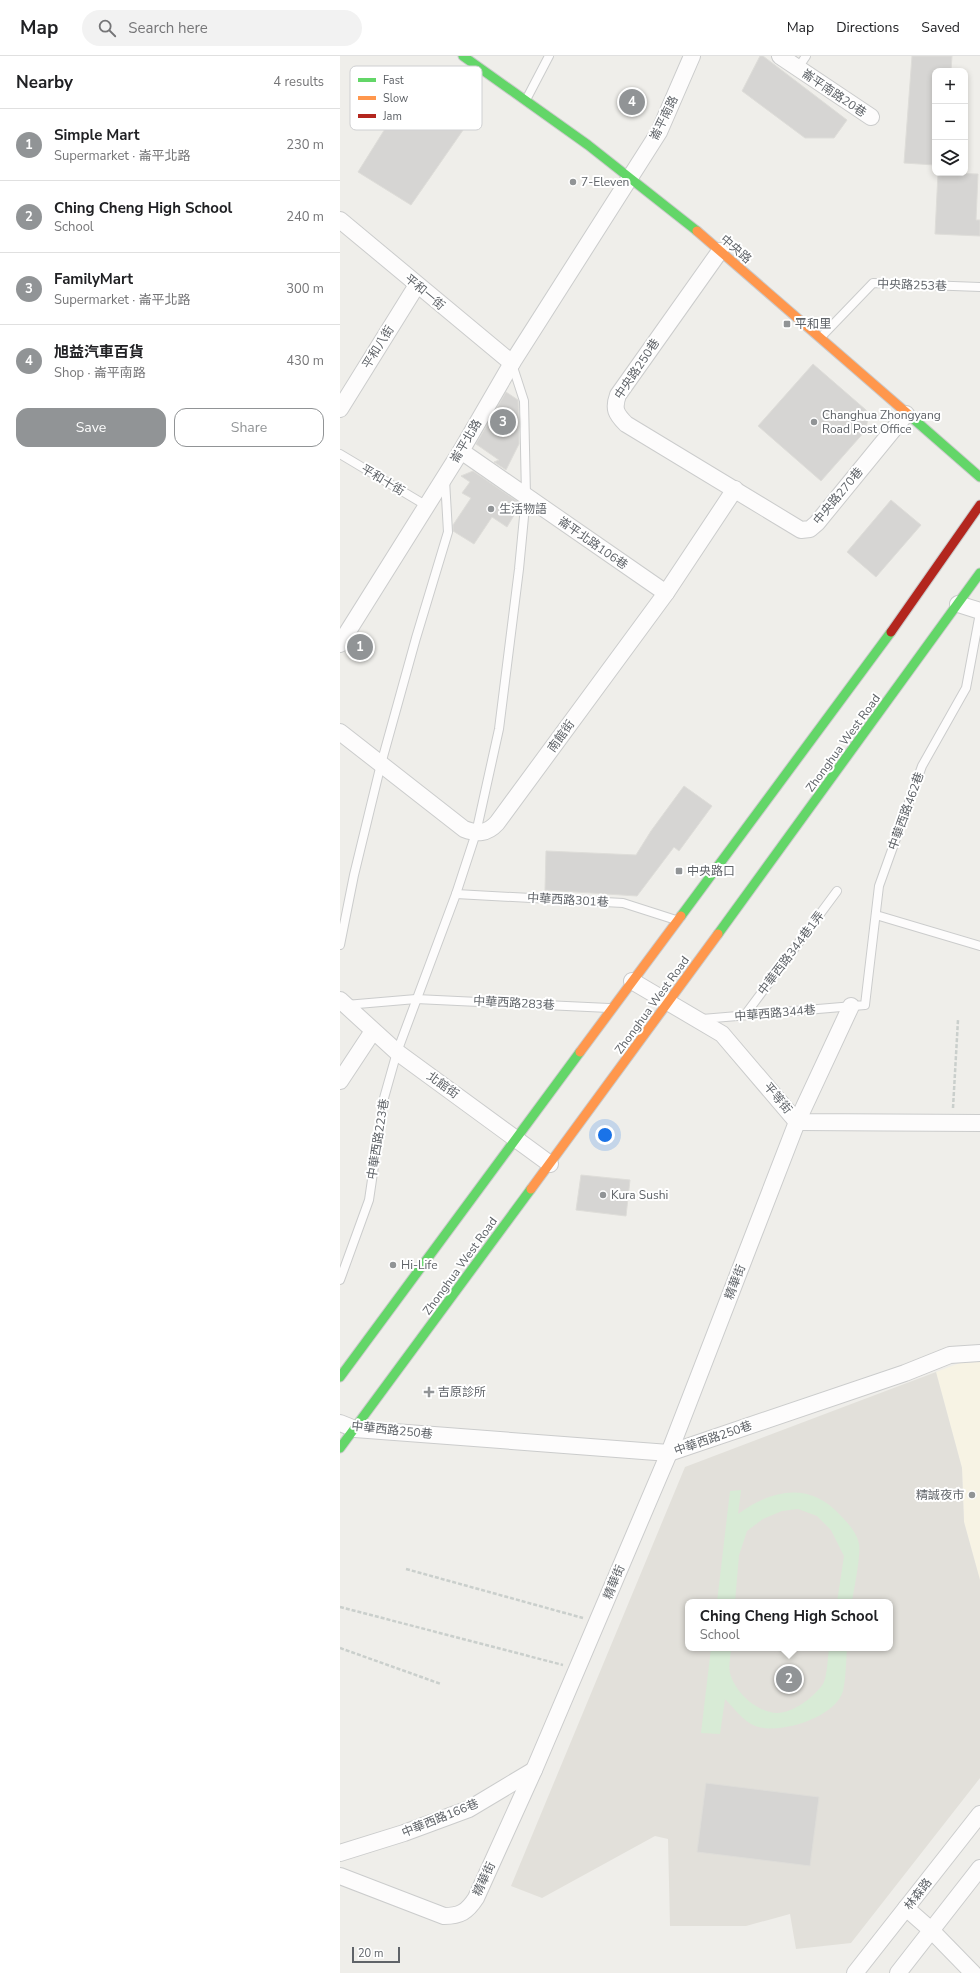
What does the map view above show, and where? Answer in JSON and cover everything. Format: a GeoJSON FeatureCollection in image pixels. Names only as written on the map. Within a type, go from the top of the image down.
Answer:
{"type":"FeatureCollection","features":[{"type":"Feature","properties":{"kind":"main road","name":"中央路"},"geometry":{"type":"LineString","coordinates":[[464,56],[478,66]]}},
{"type":"Feature","properties":{"kind":"main road","name":"中央路"},"geometry":{"type":"LineString","coordinates":[[482,68],[526,99],[629,176],[720,250],[906,414],[980,477]]}},
{"type":"Feature","properties":{"kind":"main road"},"geometry":{"type":"LineString","coordinates":[[340,1378],[904,614],[980,506]]}},
{"type":"Feature","properties":{"kind":"main road","name":"Zhonghua West Road"},"geometry":{"type":"LineString","coordinates":[[340,1448],[347,1426],[550,1164],[980,573]]}},
{"type":"Feature","properties":{"kind":"street","name":"崙平南路"},"geometry":{"type":"LineString","coordinates":[[629,176],[659,132],[692,56]]}},
{"type":"Feature","properties":{"kind":"street","name":"崙平南路20巷"},"geometry":{"type":"LineString","coordinates":[[780,56],[802,62],[871,117]]}},
{"type":"Feature","properties":{"kind":"street","name":"崙平北路"},"geometry":{"type":"LineString","coordinates":[[340,644],[445,477],[512,363],[629,176]]}},
{"type":"Feature","properties":{"kind":"street","name":"平和一街"},"geometry":{"type":"LineString","coordinates":[[340,220],[512,363]]}},
{"type":"Feature","properties":{"kind":"street","name":"中央路250巷"},"geometry":{"type":"LineString","coordinates":[[720,250],[618,395],[614,404],[618,416],[626,424],[735,489]]}},
{"type":"Feature","properties":{"kind":"street","name":"平和八街"},"geometry":{"type":"LineString","coordinates":[[340,409],[417,285]]}},
{"type":"Feature","properties":{"kind":"street","name":"中央路270巷"},"geometry":{"type":"LineString","coordinates":[[735,489],[793,526],[801,530],[810,529],[817,523],[906,414]]}},
{"type":"Feature","properties":{"kind":"street","name":"崙平北路106巷"},"geometry":{"type":"LineString","coordinates":[[461,451],[666,593]]}},
{"type":"Feature","properties":{"kind":"street","name":"南館街"},"geometry":{"type":"LineString","coordinates":[[476,833],[490,830],[497,824],[666,593],[735,489]]}},
{"type":"Feature","properties":{"kind":"street"},"geometry":{"type":"LineString","coordinates":[[958,604],[980,612]]}},
{"type":"Feature","properties":{"kind":"street"},"geometry":{"type":"LineString","coordinates":[[340,732],[464,829],[476,833]]}},
{"type":"Feature","properties":{"kind":"street","name":"平等街"},"geometry":{"type":"LineString","coordinates":[[632,981],[722,1034],[797,1122],[980,1123]]}},
{"type":"Feature","properties":{"kind":"street","name":"北館街"},"geometry":{"type":"LineString","coordinates":[[342,1004],[397,1052],[550,1164]]}},
{"type":"Feature","properties":{"kind":"street","name":"精華街"},"geometry":{"type":"LineString","coordinates":[[340,1876],[436,1913],[454,1916],[464,1913],[476,1898],[534,1770],[669,1453],[797,1122],[851,1006]]}},
{"type":"Feature","properties":{"kind":"street"},"geometry":{"type":"LineString","coordinates":[[340,1081],[373,1031]]}},
{"type":"Feature","properties":{"kind":"street","name":"中華西路250巷"},"geometry":{"type":"LineString","coordinates":[[347,1426],[669,1453],[905,1373],[950,1354],[980,1353]]}},
{"type":"Feature","properties":{"kind":"street","name":"中華西路166巷"},"geometry":{"type":"LineString","coordinates":[[340,1853],[404,1833],[469,1809],[534,1770]]}},
{"type":"Feature","properties":{"kind":"street","name":"林森路"},"geometry":{"type":"LineString","coordinates":[[855,1973],[906,1908],[975,1832],[980,1814]]}},
{"type":"Feature","properties":{"kind":"street"},"geometry":{"type":"LineString","coordinates":[[898,1973],[980,1868]]}},
{"type":"Feature","properties":{"kind":"street"},"geometry":{"type":"LineString","coordinates":[[906,1908],[931,1930],[973,1973]]}},
{"type":"Feature","properties":{"kind":"lane"},"geometry":{"type":"LineString","coordinates":[[526,99],[549,56]]}},
{"type":"Feature","properties":{"kind":"lane","name":"中央路253巷"},"geometry":{"type":"LineString","coordinates":[[820,338],[873,283],[980,287]]}},
{"type":"Feature","properties":{"kind":"lane","name":"中華西路223巷"},"geometry":{"type":"LineString","coordinates":[[340,1280],[369,1200],[384,1098],[397,1052],[456,894],[476,833],[499,729],[519,569],[526,496],[524,401],[512,363]]}},
{"type":"Feature","properties":{"kind":"lane","name":"平和十街"},"geometry":{"type":"LineString","coordinates":[[340,454],[427,506]]}},
{"type":"Feature","properties":{"kind":"lane"},"geometry":{"type":"LineString","coordinates":[[340,945],[354,874],[381,764],[448,532],[445,477]]}},
{"type":"Feature","properties":{"kind":"lane","name":"中華西路462巷"},"geometry":{"type":"LineString","coordinates":[[851,1006],[865,1005],[879,886],[922,766],[966,688],[980,612]]}},
{"type":"Feature","properties":{"kind":"lane","name":"中華西路344巷1弄"},"geometry":{"type":"LineString","coordinates":[[745,1015],[837,891]]}},
{"type":"Feature","properties":{"kind":"lane","name":"中華西路301巷"},"geometry":{"type":"LineString","coordinates":[[456,894],[623,903],[677,921]]}},
{"type":"Feature","properties":{"kind":"lane"},"geometry":{"type":"LineString","coordinates":[[876,914],[980,946]]}},
{"type":"Feature","properties":{"kind":"lane","name":"中華西路283巷"},"geometry":{"type":"LineString","coordinates":[[342,1004],[416,999],[612,1008]]}},
{"type":"Feature","properties":{"kind":"lane","name":"中華西路344巷"},"geometry":{"type":"LineString","coordinates":[[698,1020],[851,1006]]}},
{"type":"Feature","properties":{"kind":"path"},"geometry":{"type":"LineString","coordinates":[[952,1123],[958,1020]]}},
{"type":"Feature","properties":{"kind":"path"},"geometry":{"type":"LineString","coordinates":[[406,1569],[597,1622]]}},
{"type":"Feature","properties":{"kind":"path"},"geometry":{"type":"LineString","coordinates":[[340,1607],[577,1668]]}},
{"type":"Feature","properties":{"kind":"path"},"geometry":{"type":"LineString","coordinates":[[340,1648],[442,1684]]}},
{"type":"Feature","properties":{"kind":"shaded area","name":"精誠夜市"},"geometry":{"type":"Polygon","coordinates":[[[980,1362],[980,1580],[964,1522],[962,1468],[936,1372],[960,1363],[980,1362]]]}},
{"type":"Feature","properties":{"kind":"shaded area"},"geometry":{"type":"Polygon","coordinates":[[[936,1372],[962,1468],[964,1522],[980,1580],[980,1778],[851,1943],[796,1949],[790,1914],[746,1926],[670,1926],[668,1839],[655,1836],[542,1898],[511,1886],[685,1467],[936,1372]]]}},
{"type":"Feature","properties":{"kind":"green space"},"geometry":{"type":"Polygon","coordinates":[[[741,1490],[738,1514],[751,1505],[764,1499],[777,1494],[791,1492],[804,1493],[817,1497],[829,1505],[849,1525],[859,1544],[858,1564],[852,1599],[837,1599],[844,1556],[831,1530],[817,1516],[798,1509],[782,1511],[763,1519],[747,1531],[739,1555],[735,1599],[717,1599],[730,1491],[741,1490]]]}},
{"type":"Feature","properties":{"kind":"green space"},"geometry":{"type":"Polygon","coordinates":[[[711,1651],[731,1651],[729,1670],[736,1687],[754,1705],[769,1712],[777,1713],[790,1710],[803,1703],[819,1689],[824,1681],[829,1651],[847,1651],[843,1691],[838,1701],[818,1716],[791,1726],[765,1728],[751,1724],[743,1718],[725,1699],[720,1734],[701,1733],[711,1651]]]}},
{"type":"Feature","properties":{"kind":"building"},"geometry":{"type":"Polygon","coordinates":[[[760,56],[763,56],[847,120],[834,138],[805,138],[742,91],[760,56]]]}},
{"type":"Feature","properties":{"kind":"building"},"geometry":{"type":"Polygon","coordinates":[[[912,56],[952,56],[951,68],[932,68],[932,165],[904,163],[912,56]]]}},
{"type":"Feature","properties":{"kind":"building"},"geometry":{"type":"Polygon","coordinates":[[[384,130],[463,130],[411,205],[358,172],[384,130]]]}},
{"type":"Feature","properties":{"kind":"building"},"geometry":{"type":"Polygon","coordinates":[[[968,174],[978,174],[976,220],[980,220],[980,236],[935,234],[938,176],[968,176],[968,174]]]}},
{"type":"Feature","properties":{"kind":"building","name":"Changhua Zhongyang Road Post Office"},"geometry":{"type":"Polygon","coordinates":[[[813,364],[866,410],[868,417],[866,430],[821,481],[758,426],[813,364]]]}},
{"type":"Feature","properties":{"kind":"building"},"geometry":{"type":"Polygon","coordinates":[[[506,392],[518,400],[519,444],[506,470],[494,462],[499,460],[476,444],[506,392]]]}},
{"type":"Feature","properties":{"kind":"building","name":"生活物語"},"geometry":{"type":"Polygon","coordinates":[[[473,471],[520,503],[507,527],[492,517],[474,544],[453,531],[453,525],[471,498],[462,493],[470,482],[461,476],[473,471]]]}},
{"type":"Feature","properties":{"kind":"building"},"geometry":{"type":"Polygon","coordinates":[[[891,500],[921,525],[876,577],[847,552],[891,500]]]}},
{"type":"Feature","properties":{"kind":"building"},"geometry":{"type":"Polygon","coordinates":[[[684,786],[712,806],[679,851],[674,847],[637,896],[545,890],[546,851],[636,855],[651,831],[684,786]]]}},
{"type":"Feature","properties":{"kind":"building","name":"Kura Sushi"},"geometry":{"type":"Polygon","coordinates":[[[581,1175],[630,1180],[626,1216],[576,1210],[581,1175]]]}},
{"type":"Feature","properties":{"kind":"building"},"geometry":{"type":"Polygon","coordinates":[[[706,1783],[819,1797],[810,1866],[697,1852],[706,1783]]]}},
{"type":"Feature","properties":{"kind":"traffic: fast"},"geometry":{"type":"LineString","coordinates":[[463,56],[477,66]]}},
{"type":"Feature","properties":{"kind":"traffic: fast"},"geometry":{"type":"LineString","coordinates":[[482,70],[588,145],[697,231]]}},
{"type":"Feature","properties":{"kind":"traffic: fast"},"geometry":{"type":"LineString","coordinates":[[909,415],[980,477]]}},
{"type":"Feature","properties":{"kind":"traffic: fast"},"geometry":{"type":"LineString","coordinates":[[718,934],[980,573]]}},
{"type":"Feature","properties":{"kind":"traffic: fast"},"geometry":{"type":"LineString","coordinates":[[681,916],[891,632]]}},
{"type":"Feature","properties":{"kind":"traffic: fast"},"geometry":{"type":"LineString","coordinates":[[340,1377],[580,1052]]}},
{"type":"Feature","properties":{"kind":"traffic: fast"},"geometry":{"type":"LineString","coordinates":[[340,1448],[531,1189]]}},
{"type":"Feature","properties":{"kind":"traffic: slow"},"geometry":{"type":"LineString","coordinates":[[697,231],[909,415]]}},
{"type":"Feature","properties":{"kind":"traffic: slow"},"geometry":{"type":"LineString","coordinates":[[580,1052],[681,916]]}},
{"type":"Feature","properties":{"kind":"traffic: slow"},"geometry":{"type":"LineString","coordinates":[[531,1189],[718,934]]}},
{"type":"Feature","properties":{"kind":"traffic: jam"},"geometry":{"type":"LineString","coordinates":[[891,632],[980,505]]}},
{"type":"Feature","properties":{"kind":"place","name":"旭益汽車百貨"},"geometry":{"type":"Point","coordinates":[632,102]}},
{"type":"Feature","properties":{"kind":"place","name":"7-Eleven"},"geometry":{"type":"Point","coordinates":[573,182]}},
{"type":"Feature","properties":{"kind":"place","name":"平和里"},"geometry":{"type":"Point","coordinates":[787,324]}},
{"type":"Feature","properties":{"kind":"place","name":"FamilyMart"},"geometry":{"type":"Point","coordinates":[503,422]}},
{"type":"Feature","properties":{"kind":"place","name":"Changhua Zhongyang Road Post Office"},"geometry":{"type":"Point","coordinates":[814,422]}},
{"type":"Feature","properties":{"kind":"place","name":"生活物語"},"geometry":{"type":"Point","coordinates":[491,509]}},
{"type":"Feature","properties":{"kind":"place","name":"Simple Mart"},"geometry":{"type":"Point","coordinates":[360,647]}},
{"type":"Feature","properties":{"kind":"place","name":"中央路口"},"geometry":{"type":"Point","coordinates":[679,871]}},
{"type":"Feature","properties":{"kind":"place","name":"Kura Sushi"},"geometry":{"type":"Point","coordinates":[603,1195]}},
{"type":"Feature","properties":{"kind":"place","name":"Hi-Life"},"geometry":{"type":"Point","coordinates":[393,1265]}},
{"type":"Feature","properties":{"kind":"place","name":"吉原診所"},"geometry":{"type":"Point","coordinates":[429,1392]}},
{"type":"Feature","properties":{"kind":"place","name":"精誠夜市"},"geometry":{"type":"Point","coordinates":[972,1495]}},
{"type":"Feature","properties":{"kind":"place","name":"Ching Cheng High School"},"geometry":{"type":"Point","coordinates":[789,1679]}}]}
